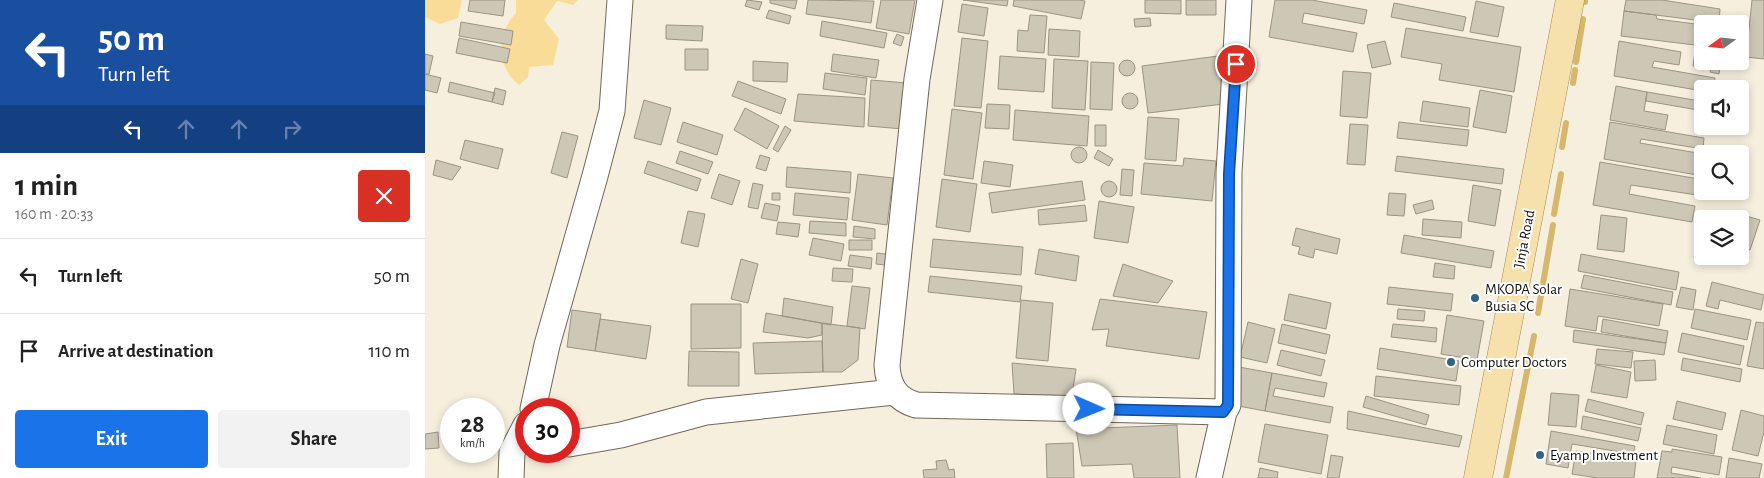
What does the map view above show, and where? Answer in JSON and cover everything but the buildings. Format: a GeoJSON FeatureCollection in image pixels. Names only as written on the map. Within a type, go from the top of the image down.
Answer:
{"type":"FeatureCollection","features":[{"type":"Feature","properties":{"kind":"main road","name":"Jinja Road"},"geometry":{"type":"LineString","coordinates":[[1478,478],[1569,0]]}},
{"type":"Feature","properties":{"kind":"street"},"geometry":{"type":"LineString","coordinates":[[535,398],[547,345],[612,111],[621,0]]}},
{"type":"Feature","properties":{"kind":"street"},"geometry":{"type":"LineString","coordinates":[[930,0],[917,79],[887,365],[888,376],[894,392],[906,402],[916,405],[1223,412]]}},
{"type":"Feature","properties":{"kind":"street"},"geometry":{"type":"LineString","coordinates":[[1209,478],[1223,412],[1228,405],[1229,174],[1239,0]]}},
{"type":"Feature","properties":{"kind":"street"},"geometry":{"type":"LineString","coordinates":[[580,442],[621,435],[706,412],[894,392]]}},
{"type":"Feature","properties":{"kind":"street"},"geometry":{"type":"LineString","coordinates":[[511,478],[515,463]]}},
{"type":"Feature","properties":{"kind":"shaded area"},"geometry":{"type":"Polygon","coordinates":[[[425,0],[462,0],[458,18],[440,24],[425,17],[425,0]]]}},
{"type":"Feature","properties":{"kind":"shaded area"},"geometry":{"type":"Polygon","coordinates":[[[516,0],[578,0],[573,5],[557,1],[544,20],[559,39],[553,65],[529,67],[528,77],[519,85],[511,78],[506,69],[501,50],[505,30],[509,21],[516,13],[516,0]]]}},
{"type":"Feature","properties":{"kind":"waterway"},"geometry":{"type":"LineString","coordinates":[[1576,62],[1583,19]]}},
{"type":"Feature","properties":{"kind":"waterway"},"geometry":{"type":"LineString","coordinates":[[1573,83],[1575,70]]}},
{"type":"Feature","properties":{"kind":"waterway"},"geometry":{"type":"LineString","coordinates":[[1562,147],[1566,123]]}},
{"type":"Feature","properties":{"kind":"waterway"},"geometry":{"type":"LineString","coordinates":[[1554,214],[1561,174]]}},
{"type":"Feature","properties":{"kind":"waterway"},"geometry":{"type":"LineString","coordinates":[[1538,313],[1553,225]]}},
{"type":"Feature","properties":{"kind":"waterway"},"geometry":{"type":"LineString","coordinates":[[1506,478],[1534,336]]}},
{"type":"Feature","properties":{"kind":"place","name":"MKOPA Solar Busia SC"},"geometry":{"type":"Point","coordinates":[1475,298]}},
{"type":"Feature","properties":{"kind":"place","name":"Computer Doctors"},"geometry":{"type":"Point","coordinates":[1451,362]}},
{"type":"Feature","properties":{"kind":"place","name":"Eyamp Investment"},"geometry":{"type":"Point","coordinates":[1540,455]}},
{"type":"Feature","properties":{"kind":"route"},"geometry":{"type":"LineString","coordinates":[[1089,409],[1223,412],[1228,405],[1229,174],[1236,64]]}}]}
